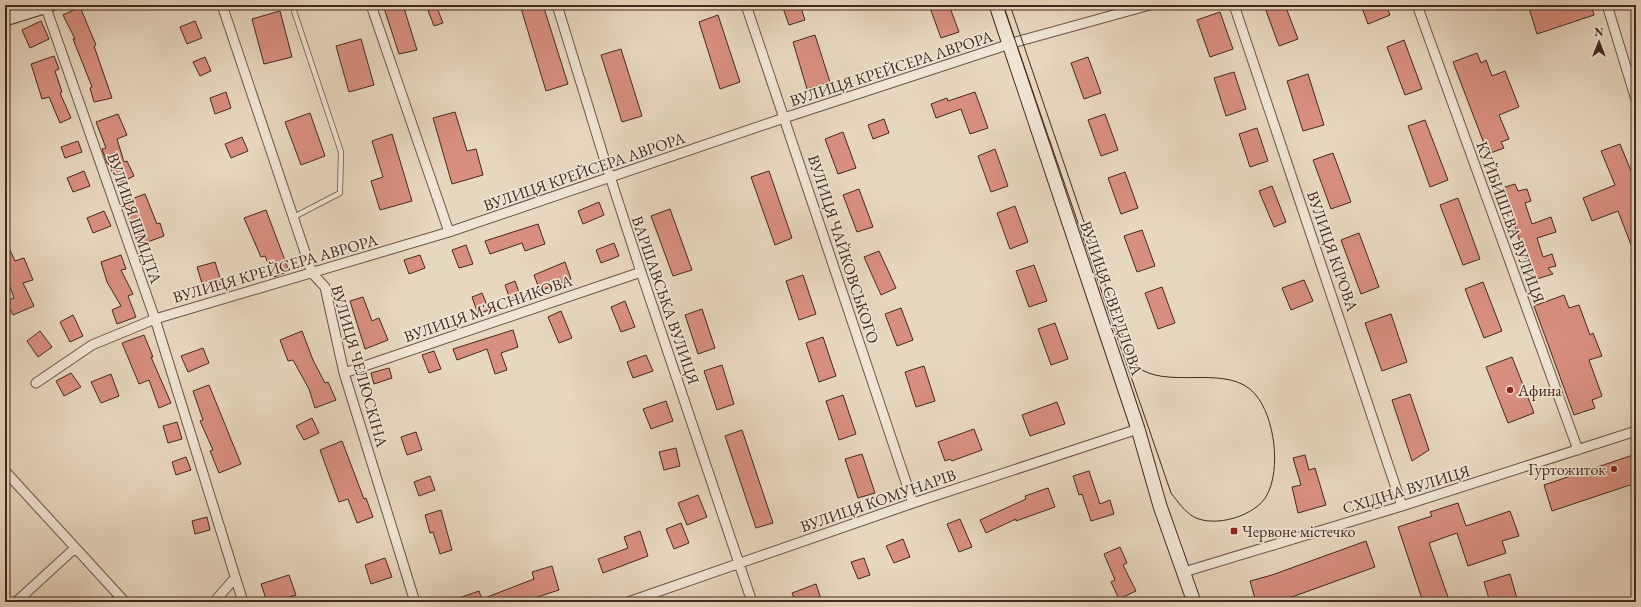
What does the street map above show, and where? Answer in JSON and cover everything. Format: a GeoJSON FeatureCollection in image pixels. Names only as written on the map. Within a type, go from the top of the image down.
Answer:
{"type":"FeatureCollection","features":[{"type":"Feature","properties":{"kind":"street","name":"ВУЛИЦЯ ЧЕЛЮСКІНА"},"geometry":{"type":"LineString","coordinates":[[222,5],[292,218],[312,273],[325,287],[344,373],[415,602]]}},
{"type":"Feature","properties":{"kind":"street"},"geometry":{"type":"LineString","coordinates":[[371,5],[449,232]]}},
{"type":"Feature","properties":{"kind":"street","name":"ВАРШАВСЬКА ВУЛИЦЯ"},"geometry":{"type":"LineString","coordinates":[[557,5],[610,178],[752,602]]}},
{"type":"Feature","properties":{"kind":"street","name":"ВУЛИЦЯ ЧАЙКОВСЬКОГО"},"geometry":{"type":"LineString","coordinates":[[746,5],[913,503]]}},
{"type":"Feature","properties":{"kind":"street","name":"ВУЛИЦЯ СВЕРДЛОВА"},"geometry":{"type":"LineString","coordinates":[[996,5],[1138,429],[1160,506],[1194,602]]}},
{"type":"Feature","properties":{"kind":"street","name":"ВУЛИЦЯ КРЕЙСЕРА АВРОРА"},"geometry":{"type":"LineString","coordinates":[[36,383],[92,345],[155,319],[449,232],[784,118],[1009,46],[1150,5]]}},
{"type":"Feature","properties":{"kind":"street","name":"ВУЛИЦЯ КІРОВА"},"geometry":{"type":"LineString","coordinates":[[1234,5],[1402,506]]}},
{"type":"Feature","properties":{"kind":"street","name":"КУЙБИШЕВА ВУЛИЦЯ"},"geometry":{"type":"LineString","coordinates":[[1417,5],[1578,450]]}},
{"type":"Feature","properties":{"kind":"street"},"geometry":{"type":"LineString","coordinates":[[1606,5],[1636,100]]}},
{"type":"Feature","properties":{"kind":"street"},"geometry":{"type":"LineString","coordinates":[[5,20],[47,6]]}},
{"type":"Feature","properties":{"kind":"street","name":"ВУЛИЦЯ ШМІДТА"},"geometry":{"type":"LineString","coordinates":[[47,6],[155,319],[243,602]]}},
{"type":"Feature","properties":{"kind":"street","name":"ВУЛИЦЯ М'ЯСНИКОВА"},"geometry":{"type":"LineString","coordinates":[[344,373],[641,272]]}},
{"type":"Feature","properties":{"kind":"street","name":"ВУЛИЦЯ КОМУНАРІВ"},"geometry":{"type":"LineString","coordinates":[[628,602],[913,503],[1138,429]]}},
{"type":"Feature","properties":{"kind":"street","name":"СХІДНА ВУЛИЦЯ"},"geometry":{"type":"LineString","coordinates":[[1184,572],[1402,506],[1636,431]]}},
{"type":"Feature","properties":{"kind":"street"},"geometry":{"type":"LineString","coordinates":[[5,471],[125,602]]}},
{"type":"Feature","properties":{"kind":"street"},"geometry":{"type":"LineString","coordinates":[[16,602],[75,548]]}},
{"type":"Feature","properties":{"kind":"street"},"geometry":{"type":"LineString","coordinates":[[214,602],[235,578]]}},
{"type":"Feature","properties":{"kind":"lane"},"geometry":{"type":"LineString","coordinates":[[292,5],[341,152],[340,193],[292,218]]}},
{"type":"Feature","properties":{"kind":"building"},"geometry":{"type":"Polygon","coordinates":[[[383,5],[403,5],[417,50],[399,54],[383,5]]]}},
{"type":"Feature","properties":{"kind":"building"},"geometry":{"type":"Polygon","coordinates":[[[426,5],[436,5],[443,23],[434,26],[426,5]]]}},
{"type":"Feature","properties":{"kind":"building"},"geometry":{"type":"Polygon","coordinates":[[[520,5],[543,5],[568,84],[546,91],[520,5]]]}},
{"type":"Feature","properties":{"kind":"building"},"geometry":{"type":"Polygon","coordinates":[[[782,5],[800,5],[805,20],[789,25],[782,5]]]}},
{"type":"Feature","properties":{"kind":"building"},"geometry":{"type":"Polygon","coordinates":[[[929,5],[949,5],[959,32],[941,38],[929,5]]]}},
{"type":"Feature","properties":{"kind":"building"},"geometry":{"type":"Polygon","coordinates":[[[1264,5],[1285,5],[1298,39],[1279,46],[1264,5]]]}},
{"type":"Feature","properties":{"kind":"building"},"geometry":{"type":"Polygon","coordinates":[[[1361,5],[1386,5],[1390,15],[1368,24],[1361,5]]]}},
{"type":"Feature","properties":{"kind":"building"},"geometry":{"type":"Polygon","coordinates":[[[1528,5],[1591,5],[1594,15],[1537,34],[1528,5]]]}},
{"type":"Feature","properties":{"kind":"building"},"geometry":{"type":"Polygon","coordinates":[[[80,7],[96,45],[94,46],[112,98],[94,102],[90,88],[92,87],[73,39],[75,39],[63,15],[80,7]]]}},
{"type":"Feature","properties":{"kind":"building"},"geometry":{"type":"Polygon","coordinates":[[[280,11],[292,57],[264,64],[252,19],[280,11]]]}},
{"type":"Feature","properties":{"kind":"building"},"geometry":{"type":"Polygon","coordinates":[[[1220,12],[1233,49],[1210,57],[1197,20],[1220,12]]]}},
{"type":"Feature","properties":{"kind":"building"},"geometry":{"type":"Polygon","coordinates":[[[718,15],[740,82],[720,89],[699,22],[718,15]]]}},
{"type":"Feature","properties":{"kind":"building"},"geometry":{"type":"Polygon","coordinates":[[[41,21],[49,39],[30,48],[22,30],[41,21]]]}},
{"type":"Feature","properties":{"kind":"building"},"geometry":{"type":"Polygon","coordinates":[[[195,21],[202,38],[187,44],[180,27],[195,21]]]}},
{"type":"Feature","properties":{"kind":"building"},"geometry":{"type":"Polygon","coordinates":[[[815,35],[830,82],[807,89],[793,42],[815,35]]]}},
{"type":"Feature","properties":{"kind":"building"},"geometry":{"type":"Polygon","coordinates":[[[361,39],[374,85],[349,92],[336,46],[361,39]]]}},
{"type":"Feature","properties":{"kind":"building"},"geometry":{"type":"Polygon","coordinates":[[[1404,40],[1422,89],[1405,95],[1387,47],[1404,40]]]}},
{"type":"Feature","properties":{"kind":"building"},"geometry":{"type":"Polygon","coordinates":[[[621,49],[642,116],[622,122],[601,55],[621,49]]]}},
{"type":"Feature","properties":{"kind":"building"},"geometry":{"type":"Polygon","coordinates":[[[1477,53],[1481,63],[1486,60],[1492,76],[1505,71],[1519,107],[1499,115],[1509,139],[1501,142],[1504,148],[1488,154],[1453,62],[1477,53]]]}},
{"type":"Feature","properties":{"kind":"building"},"geometry":{"type":"Polygon","coordinates":[[[54,56],[59,69],[55,71],[62,92],[60,93],[71,118],[60,123],[49,97],[42,99],[31,64],[54,56]]]}},
{"type":"Feature","properties":{"kind":"building"},"geometry":{"type":"Polygon","coordinates":[[[205,57],[211,71],[200,76],[193,62],[205,57]]]}},
{"type":"Feature","properties":{"kind":"building"},"geometry":{"type":"Polygon","coordinates":[[[1088,57],[1101,93],[1084,99],[1071,63],[1088,57]]]}},
{"type":"Feature","properties":{"kind":"building"},"geometry":{"type":"Polygon","coordinates":[[[1234,72],[1246,109],[1226,116],[1214,78],[1234,72]]]}},
{"type":"Feature","properties":{"kind":"building"},"geometry":{"type":"Polygon","coordinates":[[[1308,74],[1324,125],[1303,131],[1287,81],[1308,74]]]}},
{"type":"Feature","properties":{"kind":"building"},"geometry":{"type":"Polygon","coordinates":[[[226,92],[231,108],[215,114],[210,98],[226,92]]]}},
{"type":"Feature","properties":{"kind":"building"},"geometry":{"type":"Polygon","coordinates":[[[975,92],[988,128],[970,134],[961,109],[936,118],[931,104],[947,98],[948,101],[975,92]]]}},
{"type":"Feature","properties":{"kind":"building"},"geometry":{"type":"Polygon","coordinates":[[[455,112],[467,151],[476,149],[483,175],[452,184],[433,118],[455,112]]]}},
{"type":"Feature","properties":{"kind":"building"},"geometry":{"type":"Polygon","coordinates":[[[310,113],[325,156],[301,165],[285,122],[310,113]]]}},
{"type":"Feature","properties":{"kind":"building"},"geometry":{"type":"Polygon","coordinates":[[[118,114],[127,135],[117,139],[124,162],[127,161],[134,176],[118,184],[107,163],[102,149],[106,148],[96,122],[118,114]]]}},
{"type":"Feature","properties":{"kind":"building"},"geometry":{"type":"Polygon","coordinates":[[[1105,114],[1118,150],[1101,156],[1088,120],[1105,114]]]}},
{"type":"Feature","properties":{"kind":"building"},"geometry":{"type":"Polygon","coordinates":[[[884,119],[889,133],[873,139],[868,125],[884,119]]]}},
{"type":"Feature","properties":{"kind":"building"},"geometry":{"type":"Polygon","coordinates":[[[1425,120],[1448,180],[1430,187],[1408,126],[1425,120]]]}},
{"type":"Feature","properties":{"kind":"building"},"geometry":{"type":"Polygon","coordinates":[[[1257,128],[1268,161],[1250,167],[1239,134],[1257,128]]]}},
{"type":"Feature","properties":{"kind":"building"},"geometry":{"type":"Polygon","coordinates":[[[843,132],[856,168],[838,174],[825,139],[843,132]]]}},
{"type":"Feature","properties":{"kind":"building"},"geometry":{"type":"Polygon","coordinates":[[[392,134],[412,201],[380,210],[371,181],[383,177],[372,141],[392,134]]]}},
{"type":"Feature","properties":{"kind":"building"},"geometry":{"type":"Polygon","coordinates":[[[242,137],[248,151],[231,158],[225,144],[242,137]]]}},
{"type":"Feature","properties":{"kind":"building"},"geometry":{"type":"Polygon","coordinates":[[[78,141],[82,152],[65,158],[61,147],[78,141]]]}},
{"type":"Feature","properties":{"kind":"building"},"geometry":{"type":"Polygon","coordinates":[[[1620,144],[1636,183],[1635,255],[1618,211],[1592,221],[1583,198],[1615,185],[1601,151],[1620,144]]]}},
{"type":"Feature","properties":{"kind":"building"},"geometry":{"type":"Polygon","coordinates":[[[995,149],[1008,186],[991,192],[978,156],[995,149]]]}},
{"type":"Feature","properties":{"kind":"building"},"geometry":{"type":"Polygon","coordinates":[[[1333,153],[1351,202],[1331,209],[1313,160],[1333,153]]]}},
{"type":"Feature","properties":{"kind":"building"},"geometry":{"type":"Polygon","coordinates":[[[84,171],[90,186],[73,192],[67,178],[84,171]]]}},
{"type":"Feature","properties":{"kind":"building"},"geometry":{"type":"Polygon","coordinates":[[[769,171],[792,238],[775,245],[751,177],[769,171]]]}},
{"type":"Feature","properties":{"kind":"building"},"geometry":{"type":"Polygon","coordinates":[[[1125,172],[1138,208],[1121,214],[1108,178],[1125,172]]]}},
{"type":"Feature","properties":{"kind":"building"},"geometry":{"type":"Polygon","coordinates":[[[1515,184],[1518,191],[1527,189],[1531,201],[1525,203],[1532,224],[1551,217],[1556,232],[1537,238],[1543,257],[1552,254],[1556,266],[1548,268],[1553,274],[1533,280],[1502,188],[1515,184]]]}},
{"type":"Feature","properties":{"kind":"building"},"geometry":{"type":"Polygon","coordinates":[[[1272,186],[1286,222],[1274,227],[1259,191],[1272,186]]]}},
{"type":"Feature","properties":{"kind":"building"},"geometry":{"type":"Polygon","coordinates":[[[859,189],[873,227],[857,232],[843,195],[859,189]]]}},
{"type":"Feature","properties":{"kind":"building"},"geometry":{"type":"Polygon","coordinates":[[[145,194],[157,224],[160,223],[164,236],[142,244],[135,222],[131,224],[123,202],[145,194]]]}},
{"type":"Feature","properties":{"kind":"building"},"geometry":{"type":"Polygon","coordinates":[[[1458,198],[1480,259],[1463,265],[1440,205],[1458,198]]]}},
{"type":"Feature","properties":{"kind":"building"},"geometry":{"type":"Polygon","coordinates":[[[599,202],[604,215],[583,224],[578,211],[599,202]]]}},
{"type":"Feature","properties":{"kind":"building"},"geometry":{"type":"Polygon","coordinates":[[[1015,206],[1028,242],[1010,249],[997,213],[1015,206]]]}},
{"type":"Feature","properties":{"kind":"building"},"geometry":{"type":"Polygon","coordinates":[[[670,209],[692,270],[673,276],[651,216],[670,209]]]}},
{"type":"Feature","properties":{"kind":"building"},"geometry":{"type":"Polygon","coordinates":[[[266,210],[289,271],[274,277],[265,256],[261,257],[244,218],[266,210]]]}},
{"type":"Feature","properties":{"kind":"building"},"geometry":{"type":"Polygon","coordinates":[[[104,211],[111,226],[93,233],[87,218],[104,211]]]}},
{"type":"Feature","properties":{"kind":"building"},"geometry":{"type":"Polygon","coordinates":[[[538,224],[545,244],[525,251],[522,243],[490,254],[485,241],[538,224]]]}},
{"type":"Feature","properties":{"kind":"building"},"geometry":{"type":"Polygon","coordinates":[[[1142,230],[1155,266],[1137,272],[1124,236],[1142,230]]]}},
{"type":"Feature","properties":{"kind":"building"},"geometry":{"type":"Polygon","coordinates":[[[1359,233],[1379,287],[1361,294],[1341,240],[1359,233]]]}},
{"type":"Feature","properties":{"kind":"building"},"geometry":{"type":"Polygon","coordinates":[[[5,239],[15,261],[24,258],[33,280],[23,283],[34,306],[13,315],[6,301],[14,298],[5,273],[5,239]]]}},
{"type":"Feature","properties":{"kind":"building"},"geometry":{"type":"Polygon","coordinates":[[[614,243],[619,256],[601,263],[596,250],[614,243]]]}},
{"type":"Feature","properties":{"kind":"building"},"geometry":{"type":"Polygon","coordinates":[[[466,245],[473,264],[459,268],[452,250],[466,245]]]}},
{"type":"Feature","properties":{"kind":"building"},"geometry":{"type":"Polygon","coordinates":[[[879,251],[896,288],[881,295],[864,257],[879,251]]]}},
{"type":"Feature","properties":{"kind":"building"},"geometry":{"type":"Polygon","coordinates":[[[121,255],[126,269],[121,270],[133,294],[128,296],[136,317],[117,324],[112,310],[121,306],[107,282],[101,262],[121,255]]]}},
{"type":"Feature","properties":{"kind":"building"},"geometry":{"type":"Polygon","coordinates":[[[420,255],[425,268],[409,274],[404,260],[420,255]]]}},
{"type":"Feature","properties":{"kind":"building"},"geometry":{"type":"Polygon","coordinates":[[[215,262],[222,284],[204,290],[197,267],[215,262]]]}},
{"type":"Feature","properties":{"kind":"building"},"geometry":{"type":"Polygon","coordinates":[[[565,262],[571,279],[540,291],[534,275],[565,262]]]}},
{"type":"Feature","properties":{"kind":"building"},"geometry":{"type":"Polygon","coordinates":[[[1034,265],[1047,301],[1029,307],[1016,271],[1034,265]]]}},
{"type":"Feature","properties":{"kind":"building"},"geometry":{"type":"Polygon","coordinates":[[[803,275],[816,314],[799,320],[786,281],[803,275]]]}},
{"type":"Feature","properties":{"kind":"building"},"geometry":{"type":"Polygon","coordinates":[[[1304,280],[1313,301],[1291,310],[1282,288],[1304,280]]]}},
{"type":"Feature","properties":{"kind":"building"},"geometry":{"type":"Polygon","coordinates":[[[515,281],[521,298],[511,302],[505,285],[515,281]]]}},
{"type":"Feature","properties":{"kind":"building"},"geometry":{"type":"Polygon","coordinates":[[[1483,282],[1502,331],[1484,338],[1465,289],[1483,282]]]}},
{"type":"Feature","properties":{"kind":"building"},"geometry":{"type":"Polygon","coordinates":[[[1162,287],[1175,323],[1158,329],[1145,293],[1162,287]]]}},
{"type":"Feature","properties":{"kind":"building"},"geometry":{"type":"Polygon","coordinates":[[[482,293],[489,310],[478,314],[472,297],[482,293]]]}},
{"type":"Feature","properties":{"kind":"building"},"geometry":{"type":"Polygon","coordinates":[[[1564,295],[1569,308],[1579,305],[1590,335],[1593,333],[1602,356],[1589,360],[1602,396],[1592,400],[1595,408],[1574,415],[1534,306],[1564,295]]]}},
{"type":"Feature","properties":{"kind":"building"},"geometry":{"type":"Polygon","coordinates":[[[363,297],[372,321],[379,318],[388,340],[365,349],[350,301],[363,297]]]}},
{"type":"Feature","properties":{"kind":"building"},"geometry":{"type":"Polygon","coordinates":[[[625,301],[635,327],[621,332],[611,307],[625,301]]]}},
{"type":"Feature","properties":{"kind":"building"},"geometry":{"type":"Polygon","coordinates":[[[901,308],[913,340],[897,346],[885,314],[901,308]]]}},
{"type":"Feature","properties":{"kind":"building"},"geometry":{"type":"Polygon","coordinates":[[[702,309],[715,348],[698,354],[685,315],[702,309]]]}},
{"type":"Feature","properties":{"kind":"building"},"geometry":{"type":"Polygon","coordinates":[[[561,311],[572,338],[559,343],[548,317],[561,311]]]}},
{"type":"Feature","properties":{"kind":"building"},"geometry":{"type":"Polygon","coordinates":[[[1391,314],[1407,362],[1382,371],[1365,323],[1391,314]]]}},
{"type":"Feature","properties":{"kind":"building"},"geometry":{"type":"Polygon","coordinates":[[[73,315],[83,336],[70,342],[60,322],[73,315]]]}},
{"type":"Feature","properties":{"kind":"building"},"geometry":{"type":"Polygon","coordinates":[[[1055,323],[1068,359],[1051,365],[1038,329],[1055,323]]]}},
{"type":"Feature","properties":{"kind":"building"},"geometry":{"type":"Polygon","coordinates":[[[513,330],[518,347],[501,353],[507,370],[495,374],[487,349],[457,360],[453,349],[513,330]]]}},
{"type":"Feature","properties":{"kind":"building"},"geometry":{"type":"Polygon","coordinates":[[[40,331],[52,347],[38,357],[27,341],[40,331]]]}},
{"type":"Feature","properties":{"kind":"building"},"geometry":{"type":"Polygon","coordinates":[[[302,331],[313,360],[325,383],[328,382],[336,400],[315,408],[309,389],[293,360],[288,361],[280,340],[302,331]]]}},
{"type":"Feature","properties":{"kind":"building"},"geometry":{"type":"Polygon","coordinates":[[[144,335],[153,357],[151,357],[171,403],[159,408],[149,380],[139,384],[122,343],[144,335]]]}},
{"type":"Feature","properties":{"kind":"building"},"geometry":{"type":"Polygon","coordinates":[[[823,337],[836,376],[819,382],[806,343],[823,337]]]}},
{"type":"Feature","properties":{"kind":"building"},"geometry":{"type":"Polygon","coordinates":[[[203,348],[209,363],[188,372],[181,356],[203,348]]]}},
{"type":"Feature","properties":{"kind":"building"},"geometry":{"type":"Polygon","coordinates":[[[434,351],[441,369],[429,373],[422,355],[434,351]]]}},
{"type":"Feature","properties":{"kind":"building"},"geometry":{"type":"Polygon","coordinates":[[[646,355],[653,371],[633,378],[627,362],[646,355]]]}},
{"type":"Feature","properties":{"kind":"building","name":"Афина"},"geometry":{"type":"Polygon","coordinates":[[[1512,357],[1534,413],[1508,423],[1486,367],[1512,357]]]}},
{"type":"Feature","properties":{"kind":"building"},"geometry":{"type":"Polygon","coordinates":[[[722,365],[734,404],[717,410],[704,371],[722,365]]]}},
{"type":"Feature","properties":{"kind":"building"},"geometry":{"type":"Polygon","coordinates":[[[924,366],[935,401],[916,407],[905,372],[924,366]]]}},
{"type":"Feature","properties":{"kind":"building"},"geometry":{"type":"Polygon","coordinates":[[[389,368],[392,378],[374,384],[371,373],[389,368]]]}},
{"type":"Feature","properties":{"kind":"building"},"geometry":{"type":"Polygon","coordinates":[[[71,373],[81,387],[64,396],[56,381],[71,373]]]}},
{"type":"Feature","properties":{"kind":"building"},"geometry":{"type":"Polygon","coordinates":[[[111,374],[119,396],[101,403],[91,382],[111,374]]]}},
{"type":"Feature","properties":{"kind":"building"},"geometry":{"type":"Polygon","coordinates":[[[209,385],[241,464],[219,473],[210,451],[213,450],[200,421],[203,420],[193,391],[209,385]]]}},
{"type":"Feature","properties":{"kind":"building"},"geometry":{"type":"Polygon","coordinates":[[[1410,394],[1429,450],[1412,461],[1392,400],[1410,394]]]}},
{"type":"Feature","properties":{"kind":"building"},"geometry":{"type":"Polygon","coordinates":[[[843,395],[856,434],[839,440],[826,401],[843,395]]]}},
{"type":"Feature","properties":{"kind":"building"},"geometry":{"type":"Polygon","coordinates":[[[666,401],[673,421],[651,429],[643,409],[666,401]]]}},
{"type":"Feature","properties":{"kind":"building"},"geometry":{"type":"Polygon","coordinates":[[[1057,402],[1065,424],[1030,436],[1022,415],[1057,402]]]}},
{"type":"Feature","properties":{"kind":"building"},"geometry":{"type":"Polygon","coordinates":[[[312,418],[319,433],[304,440],[296,426],[312,418]]]}},
{"type":"Feature","properties":{"kind":"building"},"geometry":{"type":"Polygon","coordinates":[[[177,422],[182,439],[168,443],[163,426],[177,422]]]}},
{"type":"Feature","properties":{"kind":"building"},"geometry":{"type":"Polygon","coordinates":[[[974,429],[982,450],[952,461],[950,459],[945,461],[938,442],[974,429]]]}},
{"type":"Feature","properties":{"kind":"building"},"geometry":{"type":"Polygon","coordinates":[[[742,430],[773,523],[756,528],[725,436],[742,430]]]}},
{"type":"Feature","properties":{"kind":"building"},"geometry":{"type":"Polygon","coordinates":[[[416,432],[422,450],[407,455],[401,437],[416,432]]]}},
{"type":"Feature","properties":{"kind":"building"},"geometry":{"type":"Polygon","coordinates":[[[342,441],[364,499],[366,498],[373,517],[357,523],[348,499],[339,502],[320,450],[342,441]]]}},
{"type":"Feature","properties":{"kind":"building"},"geometry":{"type":"Polygon","coordinates":[[[676,448],[680,466],[664,470],[659,452],[676,448]]]}},
{"type":"Feature","properties":{"kind":"building"},"geometry":{"type":"Polygon","coordinates":[[[862,454],[875,493],[858,498],[845,459],[862,454]]]}},
{"type":"Feature","properties":{"kind":"building","name":"Гуртожиток"},"geometry":{"type":"Polygon","coordinates":[[[1636,454],[1636,483],[1552,511],[1544,485],[1636,454]]]}},
{"type":"Feature","properties":{"kind":"building"},"geometry":{"type":"Polygon","coordinates":[[[1305,455],[1309,470],[1315,468],[1326,505],[1298,513],[1292,487],[1301,485],[1293,458],[1305,455]]]}},
{"type":"Feature","properties":{"kind":"building"},"geometry":{"type":"Polygon","coordinates":[[[186,457],[191,470],[176,475],[172,462],[186,457]]]}},
{"type":"Feature","properties":{"kind":"building"},"geometry":{"type":"Polygon","coordinates":[[[1089,471],[1100,504],[1110,500],[1114,514],[1091,521],[1082,494],[1079,495],[1073,476],[1089,471]]]}},
{"type":"Feature","properties":{"kind":"building"},"geometry":{"type":"Polygon","coordinates":[[[430,476],[435,490],[419,496],[414,482],[430,476]]]}},
{"type":"Feature","properties":{"kind":"building"},"geometry":{"type":"Polygon","coordinates":[[[1048,488],[1055,507],[1016,521],[1016,519],[986,533],[980,520],[1026,499],[1025,496],[1048,488]]]}},
{"type":"Feature","properties":{"kind":"building"},"geometry":{"type":"Polygon","coordinates":[[[698,495],[707,517],[687,525],[678,503],[698,495]]]}},
{"type":"Feature","properties":{"kind":"building"},"geometry":{"type":"Polygon","coordinates":[[[1458,503],[1466,526],[1510,511],[1519,536],[1502,541],[1506,553],[1468,566],[1457,533],[1429,543],[1448,597],[1432,602],[1423,602],[1398,527],[1432,516],[1430,512],[1458,503]]]}},
{"type":"Feature","properties":{"kind":"building"},"geometry":{"type":"Polygon","coordinates":[[[441,510],[452,550],[440,554],[433,532],[430,533],[425,515],[441,510]]]}},
{"type":"Feature","properties":{"kind":"building"},"geometry":{"type":"Polygon","coordinates":[[[207,517],[210,530],[195,534],[192,521],[207,517]]]}},
{"type":"Feature","properties":{"kind":"building"},"geometry":{"type":"Polygon","coordinates":[[[960,519],[972,547],[959,552],[947,524],[960,519]]]}},
{"type":"Feature","properties":{"kind":"building"},"geometry":{"type":"Polygon","coordinates":[[[681,523],[689,543],[674,549],[666,529],[681,523]]]}},
{"type":"Feature","properties":{"kind":"building"},"geometry":{"type":"Polygon","coordinates":[[[640,531],[648,556],[603,573],[598,559],[628,548],[624,537],[640,531]]]}},
{"type":"Feature","properties":{"kind":"building"},"geometry":{"type":"Polygon","coordinates":[[[903,539],[910,557],[894,563],[886,546],[903,539]]]}},
{"type":"Feature","properties":{"kind":"building"},"geometry":{"type":"Polygon","coordinates":[[[1366,541],[1375,567],[1278,602],[1256,602],[1250,581],[1272,575],[1366,541]]]}},
{"type":"Feature","properties":{"kind":"building"},"geometry":{"type":"Polygon","coordinates":[[[1120,547],[1127,563],[1123,565],[1136,591],[1119,599],[1111,582],[1115,580],[1104,554],[1120,547]]]}},
{"type":"Feature","properties":{"kind":"building"},"geometry":{"type":"Polygon","coordinates":[[[385,558],[392,577],[371,584],[365,565],[385,558]]]}},
{"type":"Feature","properties":{"kind":"building"},"geometry":{"type":"Polygon","coordinates":[[[864,558],[870,575],[858,579],[851,562],[864,558]]]}},
{"type":"Feature","properties":{"kind":"building"},"geometry":{"type":"Polygon","coordinates":[[[552,566],[559,590],[522,602],[453,602],[453,600],[479,591],[482,599],[534,579],[532,572],[552,566]]]}},
{"type":"Feature","properties":{"kind":"building"},"geometry":{"type":"Polygon","coordinates":[[[1510,574],[1518,602],[1490,602],[1484,582],[1510,574]]]}},
{"type":"Feature","properties":{"kind":"building"},"geometry":{"type":"Polygon","coordinates":[[[289,575],[296,595],[274,602],[267,602],[261,584],[289,575]]]}},
{"type":"Feature","properties":{"kind":"building"},"geometry":{"type":"Polygon","coordinates":[[[816,584],[822,602],[796,602],[792,593],[816,584]]]}},
{"type":"Feature","properties":{"kind":"tram line"},"geometry":{"type":"LineString","coordinates":[[1003,5],[1171,493],[1188,512],[1194,517],[1203,520],[1223,520],[1245,514],[1254,509],[1267,495],[1274,471],[1274,443],[1271,429],[1262,404],[1255,394],[1244,385],[1231,380],[1155,375],[1140,369],[1130,357],[1010,5]]}},
{"type":"Feature","properties":{"kind":"place","name":"Афина"},"geometry":{"type":"Point","coordinates":[1510,390]}},
{"type":"Feature","properties":{"kind":"place","name":"Гуртожиток"},"geometry":{"type":"Point","coordinates":[1614,469]}},
{"type":"Feature","properties":{"kind":"place","name":"Червоне містечко"},"geometry":{"type":"Point","coordinates":[1234,531]}}]}
